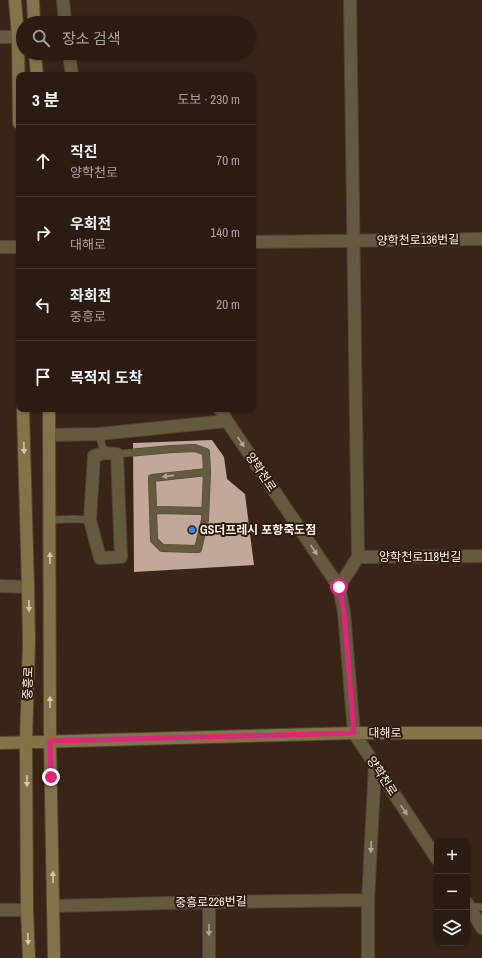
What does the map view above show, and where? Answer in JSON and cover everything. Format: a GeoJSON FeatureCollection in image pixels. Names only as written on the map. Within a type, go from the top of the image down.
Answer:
{"type":"FeatureCollection","features":[{"type":"Feature","properties":{"kind":"main road"},"geometry":{"type":"LineString","coordinates":[[15,0],[16,16]]}},
{"type":"Feature","properties":{"kind":"main road"},"geometry":{"type":"LineString","coordinates":[[33,0],[34,16]]}},
{"type":"Feature","properties":{"kind":"main road"},"geometry":{"type":"LineString","coordinates":[[18,60],[18,72]]}},
{"type":"Feature","properties":{"kind":"main road"},"geometry":{"type":"LineString","coordinates":[[35,60],[36,72]]}},
{"type":"Feature","properties":{"kind":"main road","name":"중흥로"},"geometry":{"type":"LineString","coordinates":[[23,412],[29,642],[26,742],[27,910],[29,958]]}},
{"type":"Feature","properties":{"kind":"main road","name":"중흥로"},"geometry":{"type":"LineString","coordinates":[[49,412],[50,741],[54,958]]}},
{"type":"Feature","properties":{"kind":"main road","name":"대해로"},"geometry":{"type":"LineString","coordinates":[[0,743],[354,733],[482,733]]}},
{"type":"Feature","properties":{"kind":"street"},"geometry":{"type":"LineString","coordinates":[[63,0],[64,16]]}},
{"type":"Feature","properties":{"kind":"street"},"geometry":{"type":"LineString","coordinates":[[339,587],[358,557],[350,0]]}},
{"type":"Feature","properties":{"kind":"street"},"geometry":{"type":"LineString","coordinates":[[0,37],[16,37]]}},
{"type":"Feature","properties":{"kind":"street"},"geometry":{"type":"LineString","coordinates":[[70,60],[72,72]]}},
{"type":"Feature","properties":{"kind":"street","name":"양학천로136번길"},"geometry":{"type":"LineString","coordinates":[[256,242],[482,239]]}},
{"type":"Feature","properties":{"kind":"street"},"geometry":{"type":"LineString","coordinates":[[0,247],[16,247]]}},
{"type":"Feature","properties":{"kind":"street","name":"양학천로"},"geometry":{"type":"LineString","coordinates":[[222,412],[339,587],[344,612],[354,733],[434,854]]}},
{"type":"Feature","properties":{"kind":"street"},"geometry":{"type":"LineString","coordinates":[[50,435],[99,434],[227,421]]}},
{"type":"Feature","properties":{"kind":"street"},"geometry":{"type":"LineString","coordinates":[[104,452],[117,454],[121,557],[100,558],[90,520],[94,456],[104,452]]}},
{"type":"Feature","properties":{"kind":"street","name":"양학천로118번길"},"geometry":{"type":"LineString","coordinates":[[358,557],[482,556]]}},
{"type":"Feature","properties":{"kind":"street"},"geometry":{"type":"LineString","coordinates":[[0,586],[28,587]]}},
{"type":"Feature","properties":{"kind":"street"},"geometry":{"type":"LineString","coordinates":[[368,958],[368,900],[375,766]]}},
{"type":"Feature","properties":{"kind":"street","name":"중흥로226번길"},"geometry":{"type":"LineString","coordinates":[[53,906],[368,900]]}},
{"type":"Feature","properties":{"kind":"street"},"geometry":{"type":"LineString","coordinates":[[209,902],[209,958]]}},
{"type":"Feature","properties":{"kind":"street"},"geometry":{"type":"LineString","coordinates":[[470,908],[482,928]]}},
{"type":"Feature","properties":{"kind":"street"},"geometry":{"type":"LineString","coordinates":[[0,910],[27,910]]}},
{"type":"Feature","properties":{"kind":"lane"},"geometry":{"type":"LineString","coordinates":[[99,434],[104,452]]}},
{"type":"Feature","properties":{"kind":"lane"},"geometry":{"type":"LineString","coordinates":[[117,454],[195,448],[206,452],[207,472],[205,512],[198,549],[162,548],[154,540],[152,478],[207,472]]}},
{"type":"Feature","properties":{"kind":"lane"},"geometry":{"type":"LineString","coordinates":[[153,510],[205,512]]}},
{"type":"Feature","properties":{"kind":"lane"},"geometry":{"type":"LineString","coordinates":[[50,520],[90,520]]}},
{"type":"Feature","properties":{"kind":"lane"},"geometry":{"type":"LineString","coordinates":[[470,905],[482,906]]}},
{"type":"Feature","properties":{"kind":"building","name":"GS더프레시 포항죽도점"},"geometry":{"type":"Polygon","coordinates":[[[212,440],[224,457],[227,479],[245,494],[254,565],[134,572],[133,443],[212,440]]]}},
{"type":"Feature","properties":{"kind":"place","name":"GS더프레시 포항죽도점"},"geometry":{"type":"Point","coordinates":[192,530]}},
{"type":"Feature","properties":{"kind":"route"},"geometry":{"type":"LineString","coordinates":[[51,777],[50,741],[354,733],[344,612],[339,587]]}}]}
